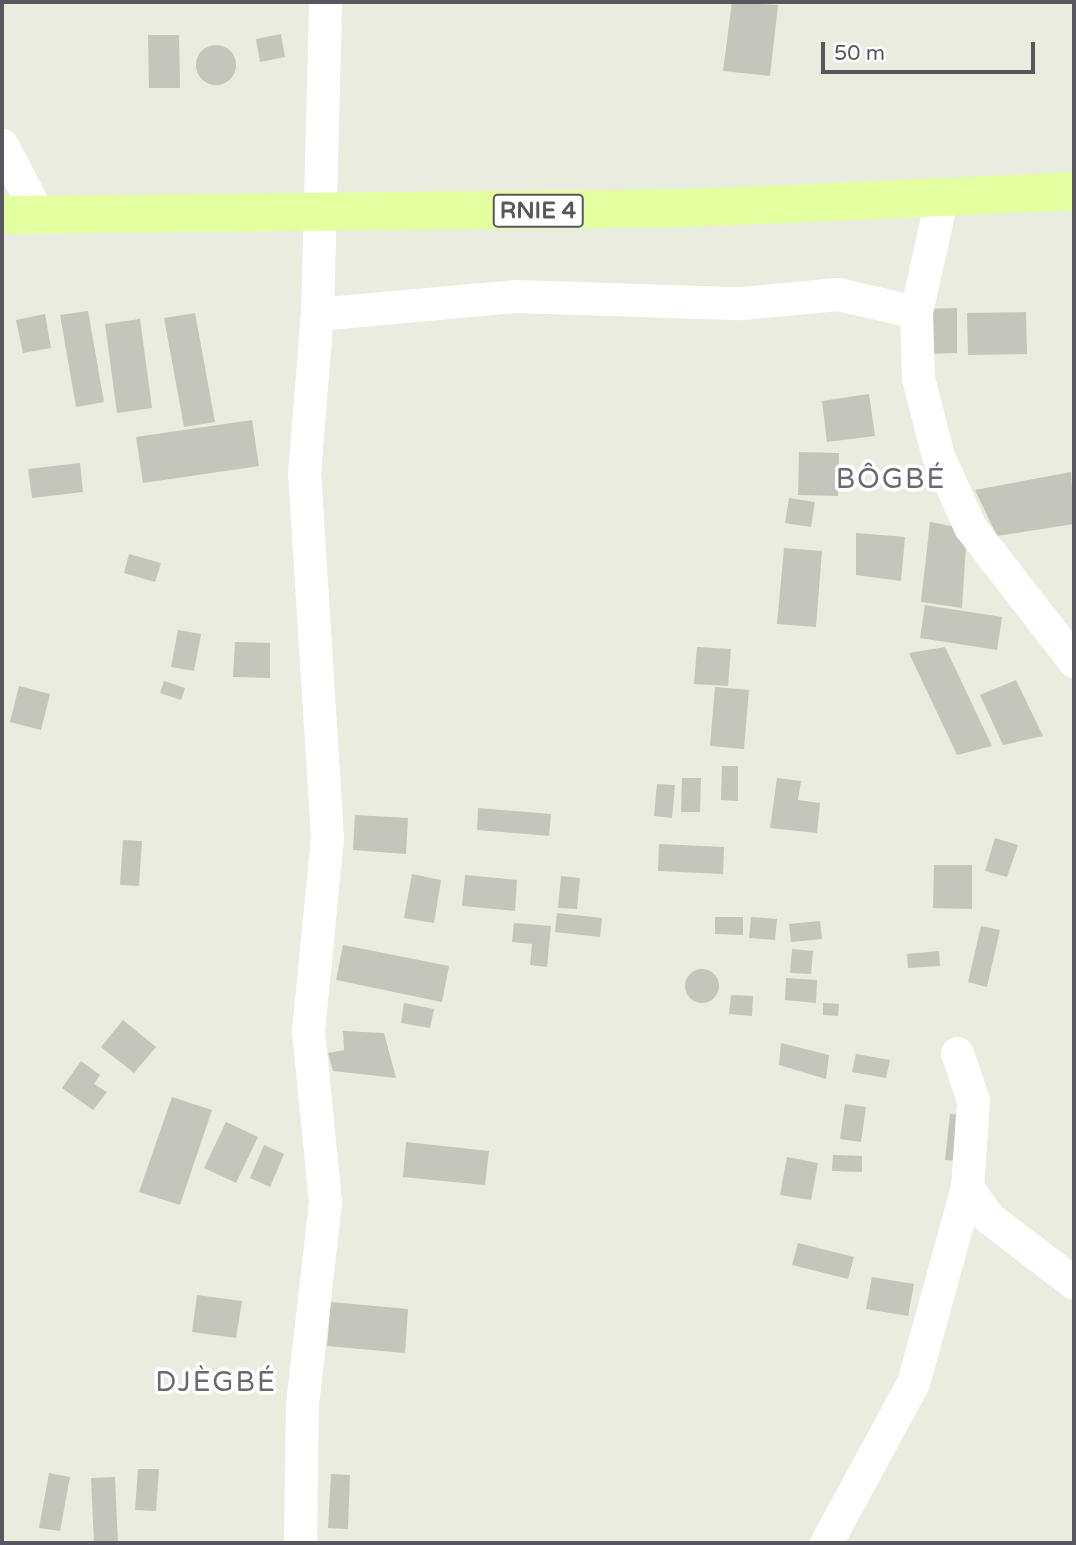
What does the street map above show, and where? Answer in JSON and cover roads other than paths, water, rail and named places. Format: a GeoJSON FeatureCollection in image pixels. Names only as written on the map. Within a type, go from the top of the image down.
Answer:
{"type":"FeatureCollection","features":[{"type":"Feature","properties":{"kind":"main road","name":"RNIE 4"},"geometry":{"type":"LineString","coordinates":[[2,215],[319,215],[941,200],[1074,191]]}},
{"type":"Feature","properties":{"kind":"street"},"geometry":{"type":"LineString","coordinates":[[300,1543],[302,1404],[325,1201],[308,1031],[327,837],[303,474],[317,314],[325,2]]}},
{"type":"Feature","properties":{"kind":"street"},"geometry":{"type":"LineString","coordinates":[[2,145],[39,216]]}},
{"type":"Feature","properties":{"kind":"street"},"geometry":{"type":"LineString","coordinates":[[941,200],[916,312],[918,379],[950,490],[970,527],[1074,661]]}},
{"type":"Feature","properties":{"kind":"street"},"geometry":{"type":"LineString","coordinates":[[317,314],[514,296],[742,303],[838,294],[916,312]]}},
{"type":"Feature","properties":{"kind":"street"},"geometry":{"type":"LineString","coordinates":[[826,1543],[913,1383],[967,1187],[972,1100],[957,1053]]}},
{"type":"Feature","properties":{"kind":"street"},"geometry":{"type":"LineString","coordinates":[[967,1187],[988,1217],[1074,1283]]}},
{"type":"Feature","properties":{"kind":"district","name":"BÔGBÉ"},"geometry":{"type":"Point","coordinates":[891,479]}},
{"type":"Feature","properties":{"kind":"district","name":"DJÈGBÉ"},"geometry":{"type":"Point","coordinates":[216,1382]}}]}
